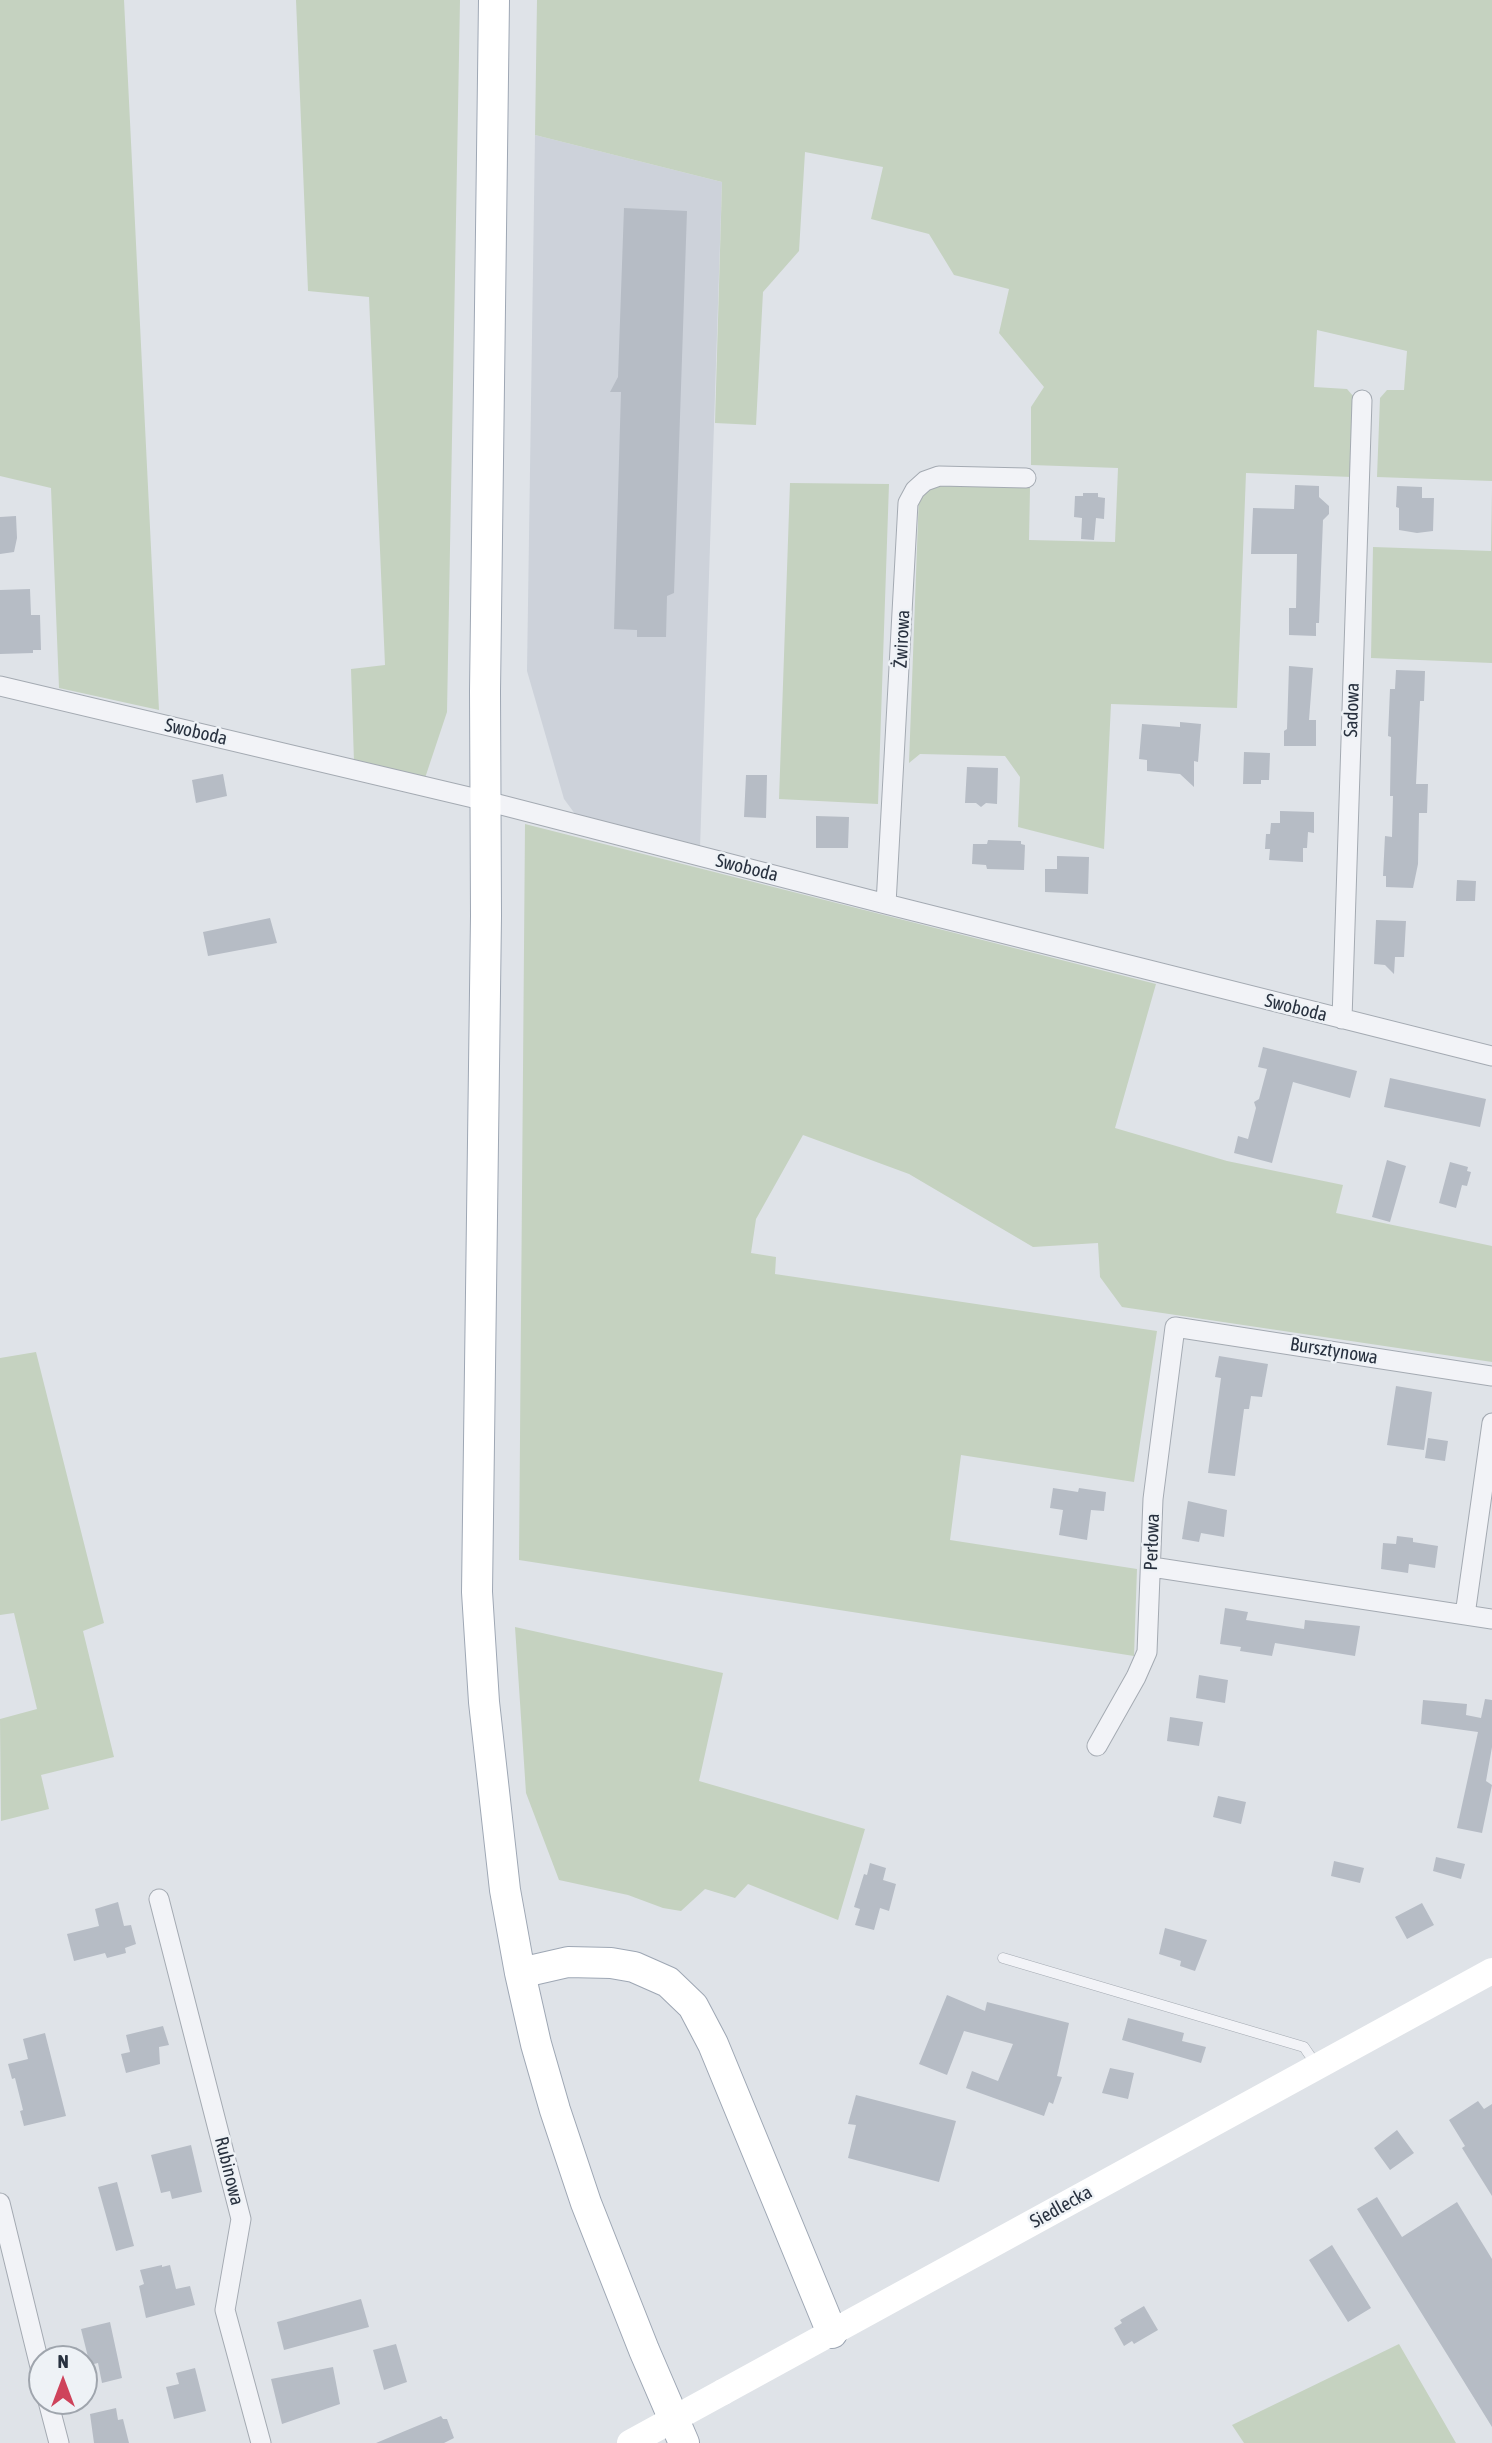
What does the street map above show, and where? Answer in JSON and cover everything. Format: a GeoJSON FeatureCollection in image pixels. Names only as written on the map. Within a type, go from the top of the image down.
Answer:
{"type":"FeatureCollection","features":[{"type":"Feature","properties":{"kind":"main road"},"geometry":{"type":"LineString","coordinates":[[494,0],[477,1592],[484,1702],[505,1890],[536,2044],[569,2155],[618,2287],[684,2443]]}},
{"type":"Feature","properties":{"kind":"main road"},"geometry":{"type":"LineString","coordinates":[[520,1973],[568,1962],[634,1966],[668,1982],[693,2006],[713,2044],[832,2333]]}},
{"type":"Feature","properties":{"kind":"main road","name":"Siedlecka"},"geometry":{"type":"LineString","coordinates":[[630,2443],[1492,1971]]}},
{"type":"Feature","properties":{"kind":"street","name":"Sadowa"},"geometry":{"type":"LineString","coordinates":[[1342,1019],[1362,400]]}},
{"type":"Feature","properties":{"kind":"street","name":"Żwirowa"},"geometry":{"type":"LineString","coordinates":[[886,904],[908,503],[915,490],[925,481],[939,476],[1026,478]]}},
{"type":"Feature","properties":{"kind":"street","name":"Swoboda"},"geometry":{"type":"LineString","coordinates":[[0,685],[486,801],[1492,1056]]}},
{"type":"Feature","properties":{"kind":"street","name":"Bursztynowa"},"geometry":{"type":"LineString","coordinates":[[1175,1327],[1492,1376]]}},
{"type":"Feature","properties":{"kind":"street","name":"Perłowa"},"geometry":{"type":"LineString","coordinates":[[1097,1746],[1147,1652],[1153,1499],[1175,1327]]}},
{"type":"Feature","properties":{"kind":"street"},"geometry":{"type":"LineString","coordinates":[[1465,1615],[1492,1423]]}},
{"type":"Feature","properties":{"kind":"street"},"geometry":{"type":"LineString","coordinates":[[1152,1567],[1492,1619]]}},
{"type":"Feature","properties":{"kind":"street","name":"Rubinowa"},"geometry":{"type":"LineString","coordinates":[[159,1899],[242,2219],[225,2310],[261,2443]]}},
{"type":"Feature","properties":{"kind":"street"},"geometry":{"type":"LineString","coordinates":[[0,2203],[35,2345]]}},
{"type":"Feature","properties":{"kind":"street"},"geometry":{"type":"LineString","coordinates":[[52,2415],[59,2443]]}},
{"type":"Feature","properties":{"kind":"lane"},"geometry":{"type":"LineString","coordinates":[[1003,1958],[1304,2047],[1317,2067]]}},
{"type":"Feature","properties":{"kind":"shaded area"},"geometry":{"type":"Polygon","coordinates":[[[535,135],[722,182],[700,848],[578,818],[564,799],[527,671],[535,135]]]}},
{"type":"Feature","properties":{"kind":"green space"},"geometry":{"type":"Polygon","coordinates":[[[0,0],[124,0],[159,710],[59,688],[51,488],[0,476],[0,0]]]}},
{"type":"Feature","properties":{"kind":"green space"},"geometry":{"type":"Polygon","coordinates":[[[296,0],[460,0],[447,712],[424,781],[354,762],[351,669],[385,665],[369,297],[308,291],[296,0]]]}},
{"type":"Feature","properties":{"kind":"green space"},"geometry":{"type":"Polygon","coordinates":[[[537,0],[1492,0],[1492,481],[1377,477],[1380,398],[1387,390],[1404,390],[1407,351],[1317,330],[1314,387],[1347,389],[1354,397],[1352,477],[1246,473],[1237,708],[1111,704],[1104,849],[1018,827],[1020,777],[1005,756],[920,754],[909,763],[919,493],[931,484],[1030,488],[1029,540],[1115,542],[1118,468],[1031,465],[1031,407],[1044,387],[999,333],[1009,289],[954,275],[929,234],[871,219],[883,167],[805,152],[799,251],[763,292],[756,425],[715,423],[722,182],[535,135],[537,0]]]}},
{"type":"Feature","properties":{"kind":"green space"},"geometry":{"type":"Polygon","coordinates":[[[790,483],[889,484],[878,804],[779,799],[790,483]]]}},
{"type":"Feature","properties":{"kind":"green space"},"geometry":{"type":"Polygon","coordinates":[[[1492,490],[1492,663],[1371,658],[1373,547],[1491,551],[1492,490]]]}},
{"type":"Feature","properties":{"kind":"green space"},"geometry":{"type":"Polygon","coordinates":[[[525,824],[1156,984],[1115,1128],[1227,1161],[1343,1185],[1336,1213],[1492,1246],[1492,1362],[1122,1307],[1100,1277],[1098,1243],[1033,1247],[909,1174],[803,1135],[756,1219],[751,1253],[776,1257],[775,1274],[1157,1331],[1134,1482],[961,1455],[950,1540],[1137,1569],[1134,1656],[519,1560],[525,824]]]}},
{"type":"Feature","properties":{"kind":"green space"},"geometry":{"type":"Polygon","coordinates":[[[36,1352],[104,1623],[83,1631],[114,1757],[41,1775],[49,1809],[1,1821],[0,1719],[37,1709],[14,1613],[0,1615],[0,1358],[36,1352]]]}},
{"type":"Feature","properties":{"kind":"green space"},"geometry":{"type":"Polygon","coordinates":[[[515,1627],[723,1673],[699,1781],[865,1829],[838,1920],[748,1884],[735,1898],[705,1889],[681,1911],[663,1908],[628,1895],[559,1880],[526,1793],[515,1627]]]}},
{"type":"Feature","properties":{"kind":"green space"},"geometry":{"type":"Polygon","coordinates":[[[1399,2344],[1456,2443],[1244,2443],[1232,2425],[1399,2344]]]}},
{"type":"Feature","properties":{"kind":"building"},"geometry":{"type":"Polygon","coordinates":[[[624,208],[687,211],[674,593],[667,596],[666,637],[637,637],[637,630],[614,629],[621,392],[610,392],[618,377],[624,208]]]}},
{"type":"Feature","properties":{"kind":"building"},"geometry":{"type":"Polygon","coordinates":[[[1295,485],[1319,486],[1319,497],[1329,506],[1329,514],[1323,520],[1319,623],[1316,623],[1316,636],[1289,635],[1289,608],[1296,608],[1297,554],[1251,554],[1253,508],[1294,509],[1295,485]]]}},
{"type":"Feature","properties":{"kind":"building"},"geometry":{"type":"Polygon","coordinates":[[[1397,486],[1422,487],[1422,498],[1434,498],[1433,531],[1417,533],[1399,530],[1397,486]]]}},
{"type":"Feature","properties":{"kind":"building"},"geometry":{"type":"Polygon","coordinates":[[[1083,493],[1098,493],[1098,497],[1105,498],[1104,519],[1096,518],[1094,540],[1081,539],[1082,518],[1074,517],[1075,496],[1083,496],[1083,493]]]}},
{"type":"Feature","properties":{"kind":"building"},"geometry":{"type":"Polygon","coordinates":[[[16,516],[17,538],[14,552],[0,554],[0,517],[16,516]]]}},
{"type":"Feature","properties":{"kind":"building"},"geometry":{"type":"Polygon","coordinates":[[[30,589],[31,615],[40,615],[41,650],[33,650],[33,653],[0,654],[0,590],[30,589]]]}},
{"type":"Feature","properties":{"kind":"building"},"geometry":{"type":"Polygon","coordinates":[[[1289,666],[1313,668],[1309,720],[1316,720],[1316,746],[1284,746],[1289,666]]]}},
{"type":"Feature","properties":{"kind":"building"},"geometry":{"type":"Polygon","coordinates":[[[1396,670],[1425,671],[1424,701],[1420,701],[1416,784],[1428,784],[1427,813],[1419,813],[1418,864],[1413,888],[1386,887],[1386,876],[1383,876],[1385,836],[1392,837],[1391,737],[1388,736],[1390,689],[1395,689],[1396,670]]]}},
{"type":"Feature","properties":{"kind":"building"},"geometry":{"type":"Polygon","coordinates":[[[1180,722],[1201,724],[1198,762],[1194,761],[1194,787],[1180,774],[1147,771],[1147,760],[1139,759],[1142,724],[1180,727],[1180,722]]]}},
{"type":"Feature","properties":{"kind":"building"},"geometry":{"type":"Polygon","coordinates":[[[1244,752],[1270,753],[1269,780],[1261,780],[1261,784],[1243,784],[1244,752]]]}},
{"type":"Feature","properties":{"kind":"building"},"geometry":{"type":"Polygon","coordinates":[[[967,767],[998,768],[997,804],[986,803],[981,807],[976,803],[965,803],[967,767]]]}},
{"type":"Feature","properties":{"kind":"building"},"geometry":{"type":"Polygon","coordinates":[[[223,774],[227,796],[196,803],[192,780],[223,774]]]}},
{"type":"Feature","properties":{"kind":"building"},"geometry":{"type":"Polygon","coordinates":[[[746,775],[767,775],[766,818],[744,817],[746,775]]]}},
{"type":"Feature","properties":{"kind":"building"},"geometry":{"type":"Polygon","coordinates":[[[1280,811],[1314,812],[1314,833],[1308,832],[1307,848],[1303,848],[1303,862],[1269,860],[1270,849],[1265,849],[1266,834],[1270,834],[1271,823],[1280,823],[1280,811]]]}},
{"type":"Feature","properties":{"kind":"building"},"geometry":{"type":"Polygon","coordinates":[[[816,816],[849,817],[848,848],[816,848],[816,816]]]}},
{"type":"Feature","properties":{"kind":"building"},"geometry":{"type":"Polygon","coordinates":[[[988,840],[1021,841],[1021,844],[1025,845],[1024,870],[987,869],[986,865],[972,864],[973,844],[987,844],[988,840]]]}},
{"type":"Feature","properties":{"kind":"building"},"geometry":{"type":"Polygon","coordinates":[[[1057,856],[1089,857],[1088,894],[1045,892],[1045,869],[1057,869],[1057,856]]]}},
{"type":"Feature","properties":{"kind":"building"},"geometry":{"type":"Polygon","coordinates":[[[1457,880],[1476,881],[1475,901],[1456,901],[1457,880]]]}},
{"type":"Feature","properties":{"kind":"building"},"geometry":{"type":"Polygon","coordinates":[[[270,918],[277,943],[208,956],[203,932],[270,918]]]}},
{"type":"Feature","properties":{"kind":"building"},"geometry":{"type":"Polygon","coordinates":[[[1376,920],[1406,921],[1404,957],[1395,957],[1394,974],[1385,965],[1374,964],[1376,920]]]}},
{"type":"Feature","properties":{"kind":"building"},"geometry":{"type":"Polygon","coordinates":[[[1263,1047],[1357,1071],[1350,1098],[1293,1082],[1272,1163],[1234,1153],[1238,1136],[1248,1139],[1256,1108],[1254,1102],[1259,1099],[1267,1069],[1258,1067],[1263,1047]]]}},
{"type":"Feature","properties":{"kind":"building"},"geometry":{"type":"Polygon","coordinates":[[[1390,1078],[1486,1099],[1480,1127],[1384,1107],[1390,1078]]]}},
{"type":"Feature","properties":{"kind":"building"},"geometry":{"type":"Polygon","coordinates":[[[1387,1160],[1406,1166],[1390,1222],[1372,1217],[1387,1160]]]}},
{"type":"Feature","properties":{"kind":"building"},"geometry":{"type":"Polygon","coordinates":[[[1450,1162],[1468,1167],[1467,1171],[1471,1172],[1467,1186],[1462,1185],[1456,1208],[1439,1203],[1450,1162]]]}},
{"type":"Feature","properties":{"kind":"building"},"geometry":{"type":"Polygon","coordinates":[[[1219,1356],[1268,1364],[1262,1397],[1251,1396],[1249,1409],[1244,1409],[1235,1476],[1208,1473],[1221,1378],[1215,1377],[1219,1356]]]}},
{"type":"Feature","properties":{"kind":"building"},"geometry":{"type":"Polygon","coordinates":[[[1396,1386],[1432,1392],[1424,1450],[1387,1445],[1396,1386]]]}},
{"type":"Feature","properties":{"kind":"building"},"geometry":{"type":"Polygon","coordinates":[[[1428,1438],[1448,1441],[1445,1461],[1425,1458],[1428,1438]]]}},
{"type":"Feature","properties":{"kind":"building"},"geometry":{"type":"Polygon","coordinates":[[[1053,1488],[1078,1492],[1079,1488],[1106,1492],[1104,1511],[1091,1510],[1087,1540],[1059,1535],[1063,1510],[1050,1508],[1053,1488]]]}},
{"type":"Feature","properties":{"kind":"building"},"geometry":{"type":"Polygon","coordinates":[[[1188,1501],[1227,1510],[1224,1537],[1201,1533],[1199,1542],[1182,1539],[1188,1501]]]}},
{"type":"Feature","properties":{"kind":"building"},"geometry":{"type":"Polygon","coordinates":[[[1397,1536],[1438,1546],[1435,1568],[1409,1564],[1408,1573],[1381,1569],[1383,1543],[1396,1544],[1397,1536]]]}},
{"type":"Feature","properties":{"kind":"building"},"geometry":{"type":"Polygon","coordinates":[[[1225,1608],[1248,1612],[1246,1620],[1304,1629],[1305,1620],[1360,1626],[1355,1656],[1275,1643],[1272,1656],[1240,1651],[1241,1647],[1220,1644],[1225,1608]]]}},
{"type":"Feature","properties":{"kind":"building"},"geometry":{"type":"Polygon","coordinates":[[[1199,1675],[1228,1680],[1225,1703],[1196,1698],[1199,1675]]]}},
{"type":"Feature","properties":{"kind":"building"},"geometry":{"type":"Polygon","coordinates":[[[1485,1699],[1492,1700],[1492,1747],[1486,1781],[1492,1785],[1482,1833],[1457,1828],[1478,1732],[1421,1724],[1423,1700],[1467,1704],[1466,1715],[1481,1718],[1485,1699]]]}},
{"type":"Feature","properties":{"kind":"building"},"geometry":{"type":"Polygon","coordinates":[[[1170,1717],[1203,1722],[1199,1746],[1167,1741],[1170,1717]]]}},
{"type":"Feature","properties":{"kind":"building"},"geometry":{"type":"Polygon","coordinates":[[[1218,1796],[1246,1802],[1241,1824],[1213,1817],[1218,1796]]]}},
{"type":"Feature","properties":{"kind":"building"},"geometry":{"type":"Polygon","coordinates":[[[1436,1857],[1465,1864],[1461,1879],[1433,1871],[1436,1857]]]}},
{"type":"Feature","properties":{"kind":"building"},"geometry":{"type":"Polygon","coordinates":[[[1334,1861],[1364,1868],[1360,1883],[1331,1876],[1334,1861]]]}},
{"type":"Feature","properties":{"kind":"building"},"geometry":{"type":"Polygon","coordinates":[[[870,1863],[886,1868],[883,1880],[896,1884],[889,1911],[880,1908],[874,1930],[855,1925],[860,1909],[854,1907],[870,1863]]]}},
{"type":"Feature","properties":{"kind":"building"},"geometry":{"type":"Polygon","coordinates":[[[118,1902],[124,1926],[131,1925],[136,1944],[125,1948],[126,1953],[107,1958],[105,1953],[74,1961],[67,1934],[99,1926],[95,1909],[118,1902]]]}},
{"type":"Feature","properties":{"kind":"building"},"geometry":{"type":"Polygon","coordinates":[[[1422,1903],[1434,1925],[1407,1939],[1395,1917],[1422,1903]]]}},
{"type":"Feature","properties":{"kind":"building"},"geometry":{"type":"Polygon","coordinates":[[[1165,1928],[1207,1940],[1195,1971],[1180,1966],[1181,1961],[1159,1954],[1165,1928]]]}},
{"type":"Feature","properties":{"kind":"building"},"geometry":{"type":"Polygon","coordinates":[[[947,1995],[985,2011],[987,2002],[1069,2023],[1057,2076],[1062,2077],[1053,2104],[1049,2102],[1044,2116],[966,2088],[972,2071],[998,2081],[1013,2044],[964,2031],[947,2075],[919,2064],[947,1995]]]}},
{"type":"Feature","properties":{"kind":"building"},"geometry":{"type":"Polygon","coordinates":[[[1128,2018],[1184,2033],[1182,2041],[1206,2047],[1201,2063],[1122,2040],[1128,2018]]]}},
{"type":"Feature","properties":{"kind":"building"},"geometry":{"type":"Polygon","coordinates":[[[163,2026],[169,2045],[159,2047],[160,2064],[126,2073],[121,2054],[130,2052],[126,2035],[163,2026]]]}},
{"type":"Feature","properties":{"kind":"building"},"geometry":{"type":"Polygon","coordinates":[[[45,2033],[66,2116],[24,2126],[15,2078],[12,2079],[8,2064],[28,2059],[23,2039],[45,2033]]]}},
{"type":"Feature","properties":{"kind":"building"},"geometry":{"type":"Polygon","coordinates":[[[1110,2068],[1134,2073],[1128,2099],[1102,2093],[1110,2068]]]}},
{"type":"Feature","properties":{"kind":"building"},"geometry":{"type":"Polygon","coordinates":[[[856,2095],[956,2121],[939,2182],[848,2158],[856,2125],[848,2124],[856,2095]]]}},
{"type":"Feature","properties":{"kind":"building"},"geometry":{"type":"Polygon","coordinates":[[[1478,2101],[1484,2109],[1492,2104],[1492,2196],[1462,2148],[1465,2146],[1449,2120],[1478,2101]]]}},
{"type":"Feature","properties":{"kind":"building"},"geometry":{"type":"Polygon","coordinates":[[[1397,2130],[1414,2153],[1390,2170],[1374,2148],[1397,2130]]]}},
{"type":"Feature","properties":{"kind":"building"},"geometry":{"type":"Polygon","coordinates":[[[191,2145],[202,2192],[172,2199],[170,2191],[161,2193],[151,2155],[191,2145]]]}},
{"type":"Feature","properties":{"kind":"building"},"geometry":{"type":"Polygon","coordinates":[[[117,2182],[134,2246],[116,2251],[98,2187],[117,2182]]]}},
{"type":"Feature","properties":{"kind":"building"},"geometry":{"type":"Polygon","coordinates":[[[1377,2197],[1402,2237],[1457,2202],[1492,2259],[1492,2427],[1357,2209],[1377,2197]]]}},
{"type":"Feature","properties":{"kind":"building"},"geometry":{"type":"Polygon","coordinates":[[[1332,2245],[1371,2308],[1348,2322],[1309,2260],[1332,2245]]]}},
{"type":"Feature","properties":{"kind":"building"},"geometry":{"type":"Polygon","coordinates":[[[170,2265],[176,2289],[190,2286],[195,2305],[146,2318],[139,2286],[144,2284],[140,2270],[170,2265]]]}},
{"type":"Feature","properties":{"kind":"building"},"geometry":{"type":"Polygon","coordinates":[[[361,2299],[369,2327],[284,2350],[277,2322],[361,2299]]]}},
{"type":"Feature","properties":{"kind":"building"},"geometry":{"type":"Polygon","coordinates":[[[1144,2306],[1158,2330],[1134,2344],[1132,2341],[1124,2346],[1114,2328],[1122,2323],[1120,2320],[1144,2306]]]}},
{"type":"Feature","properties":{"kind":"building"},"geometry":{"type":"Polygon","coordinates":[[[110,2322],[122,2378],[102,2383],[98,2345],[85,2345],[81,2329],[110,2322]]]}},
{"type":"Feature","properties":{"kind":"building"},"geometry":{"type":"Polygon","coordinates":[[[396,2344],[407,2382],[384,2390],[373,2350],[396,2344]]]}},
{"type":"Feature","properties":{"kind":"building"},"geometry":{"type":"Polygon","coordinates":[[[333,2367],[340,2404],[282,2424],[271,2379],[333,2367]]]}},
{"type":"Feature","properties":{"kind":"building"},"geometry":{"type":"Polygon","coordinates":[[[195,2368],[206,2411],[174,2419],[166,2387],[179,2384],[176,2373],[195,2368]]]}},
{"type":"Feature","properties":{"kind":"building"},"geometry":{"type":"Polygon","coordinates":[[[116,2408],[118,2420],[123,2419],[129,2443],[94,2443],[90,2415],[98,2415],[98,2412],[116,2408]]]}},
{"type":"Feature","properties":{"kind":"building"},"geometry":{"type":"Polygon","coordinates":[[[441,2416],[447,2419],[454,2438],[444,2443],[376,2443],[441,2416]]]}}]}
